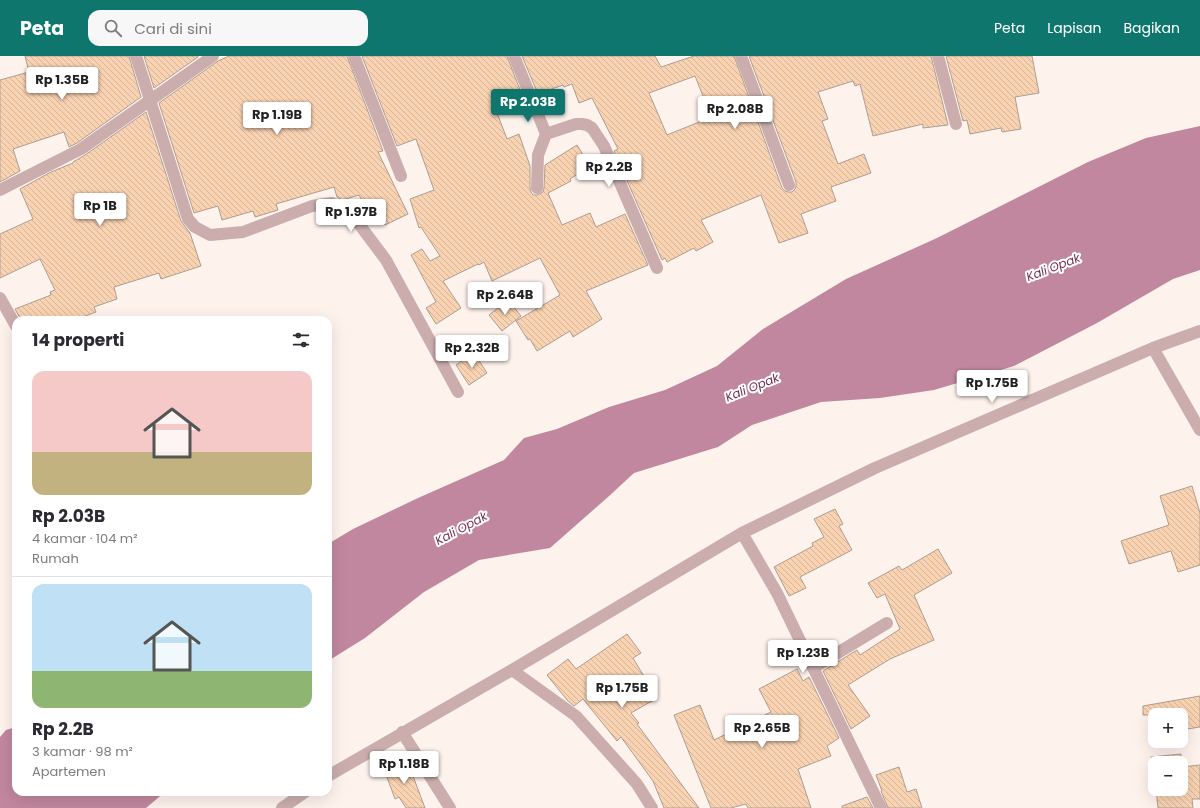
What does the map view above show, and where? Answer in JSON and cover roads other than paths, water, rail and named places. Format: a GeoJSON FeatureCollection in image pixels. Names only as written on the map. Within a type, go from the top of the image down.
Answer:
{"type":"FeatureCollection","features":[{"type":"Feature","properties":{"kind":"street"},"geometry":{"type":"LineString","coordinates":[[136,56],[188,219],[195,227],[210,235],[243,232],[312,206],[332,203],[350,212],[386,260],[458,392]]}},
{"type":"Feature","properties":{"kind":"street"},"geometry":{"type":"LineString","coordinates":[[0,190],[82,149],[213,56]]}},
{"type":"Feature","properties":{"kind":"street"},"geometry":{"type":"LineString","coordinates":[[354,56],[401,176]]}},
{"type":"Feature","properties":{"kind":"street"},"geometry":{"type":"LineString","coordinates":[[514,56],[546,134],[538,155],[537,188]]}},
{"type":"Feature","properties":{"kind":"street"},"geometry":{"type":"LineString","coordinates":[[741,56],[789,185]]}},
{"type":"Feature","properties":{"kind":"street"},"geometry":{"type":"LineString","coordinates":[[938,56],[956,124]]}},
{"type":"Feature","properties":{"kind":"street"},"geometry":{"type":"LineString","coordinates":[[546,134],[576,124],[588,125],[592,128],[604,146],[657,268]]}},
{"type":"Feature","properties":{"kind":"street"},"geometry":{"type":"LineString","coordinates":[[0,298],[12,319]]}},
{"type":"Feature","properties":{"kind":"street"},"geometry":{"type":"LineString","coordinates":[[332,774],[512,670],[742,533],[875,468],[1153,348],[1200,331]]}},
{"type":"Feature","properties":{"kind":"street"},"geometry":{"type":"LineString","coordinates":[[1153,348],[1200,430]]}},
{"type":"Feature","properties":{"kind":"street"},"geometry":{"type":"LineString","coordinates":[[742,533],[777,593],[881,808]]}},
{"type":"Feature","properties":{"kind":"street"},"geometry":{"type":"LineString","coordinates":[[813,668],[887,623]]}},
{"type":"Feature","properties":{"kind":"street"},"geometry":{"type":"LineString","coordinates":[[512,670],[576,716],[637,784],[652,808]]}},
{"type":"Feature","properties":{"kind":"street"},"geometry":{"type":"LineString","coordinates":[[402,732],[450,808]]}},
{"type":"Feature","properties":{"kind":"street"},"geometry":{"type":"LineString","coordinates":[[284,807],[299,796]]}},
{"type":"Feature","properties":{"kind":"water","name":"Kali Opak"},"geometry":{"type":"Polygon","coordinates":[[[1200,126],[1200,270],[1173,279],[1097,323],[1014,366],[934,390],[880,398],[821,402],[752,425],[718,447],[634,473],[550,548],[479,560],[424,592],[365,638],[332,659],[332,542],[353,529],[418,498],[504,460],[524,438],[557,429],[609,407],[665,390],[717,366],[763,329],[846,279],[937,238],[1088,162],[1146,138],[1200,126]]]}},
{"type":"Feature","properties":{"kind":"water"},"geometry":{"type":"Polygon","coordinates":[[[12,728],[12,796],[160,796],[146,808],[0,808],[0,737],[6,730],[12,728]]]}}]}
